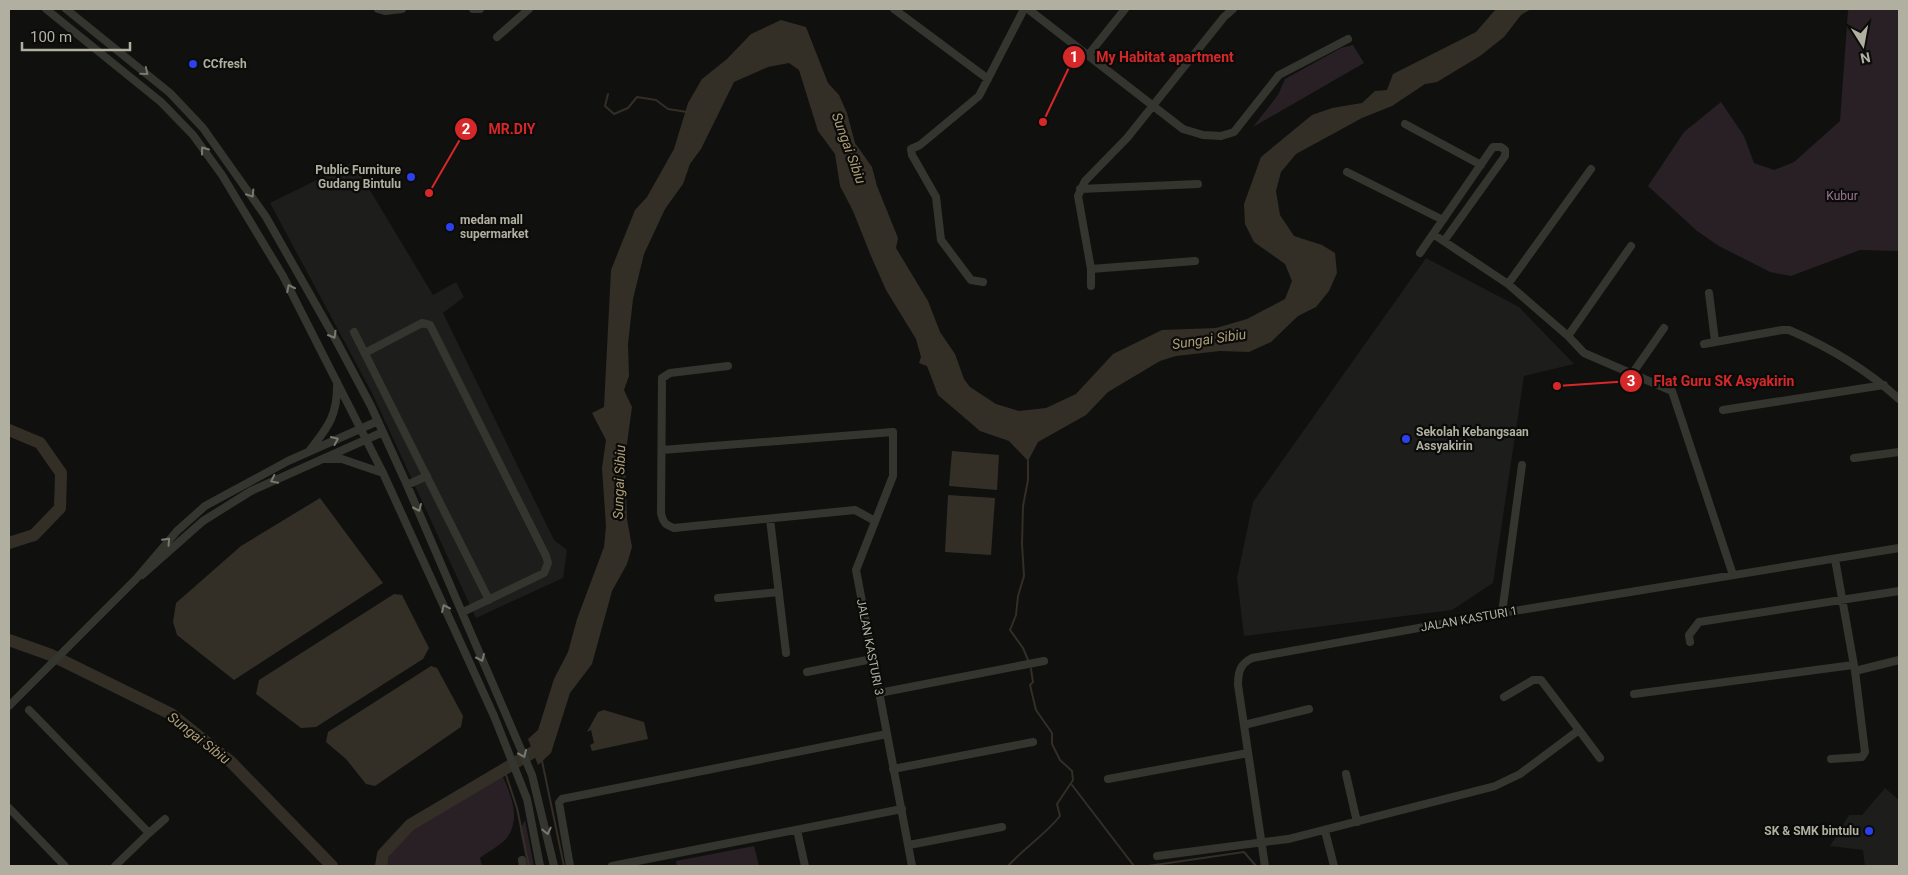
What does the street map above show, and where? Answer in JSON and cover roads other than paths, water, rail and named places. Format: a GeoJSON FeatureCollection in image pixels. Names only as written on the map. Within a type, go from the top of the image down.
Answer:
{"type":"FeatureCollection","features":[{"type":"Feature","properties":{"kind":"street"},"geometry":{"type":"LineString","coordinates":[[46,9],[161,102],[193,135],[222,175],[284,276],[383,473],[494,716],[527,800],[540,866]]}},
{"type":"Feature","properties":{"kind":"street"},"geometry":{"type":"LineString","coordinates":[[66,9],[170,93],[203,128],[267,219],[337,342],[378,421],[407,485],[505,711],[539,797],[554,866]]}},
{"type":"Feature","properties":{"kind":"street"},"geometry":{"type":"LineString","coordinates":[[378,9],[385,12],[402,9]]}},
{"type":"Feature","properties":{"kind":"street"},"geometry":{"type":"LineString","coordinates":[[473,9],[480,9]]}},
{"type":"Feature","properties":{"kind":"street"},"geometry":{"type":"LineString","coordinates":[[496,37],[529,9]]}},
{"type":"Feature","properties":{"kind":"street"},"geometry":{"type":"LineString","coordinates":[[894,9],[988,79]]}},
{"type":"Feature","properties":{"kind":"street"},"geometry":{"type":"LineString","coordinates":[[983,282],[971,280],[941,240],[936,197],[912,155],[911,149],[920,145],[979,96],[1024,9]]}},
{"type":"Feature","properties":{"kind":"street"},"geometry":{"type":"LineString","coordinates":[[1028,9],[1089,54],[1154,106],[1191,132],[1220,136],[1234,132],[1278,75],[1348,39]]}},
{"type":"Feature","properties":{"kind":"street"},"geometry":{"type":"LineString","coordinates":[[1089,54],[1125,9]]}},
{"type":"Feature","properties":{"kind":"street"},"geometry":{"type":"LineString","coordinates":[[1091,286],[1091,269],[1078,196],[1080,189],[1085,181],[1127,138],[1224,17],[1234,9]]}},
{"type":"Feature","properties":{"kind":"street"},"geometry":{"type":"LineString","coordinates":[[1405,124],[1481,165]]}},
{"type":"Feature","properties":{"kind":"street"},"geometry":{"type":"LineString","coordinates":[[1420,253],[1493,147],[1501,147],[1505,150],[1505,156],[1444,241]]}},
{"type":"Feature","properties":{"kind":"street"},"geometry":{"type":"LineString","coordinates":[[1508,284],[1591,169]]}},
{"type":"Feature","properties":{"kind":"street"},"geometry":{"type":"LineString","coordinates":[[1346,172],[1442,220]]}},
{"type":"Feature","properties":{"kind":"street"},"geometry":{"type":"LineString","coordinates":[[1080,189],[1198,184]]}},
{"type":"Feature","properties":{"kind":"street"},"geometry":{"type":"LineString","coordinates":[[1433,234],[1508,284],[1588,356],[1666,387],[1676,397],[1704,491],[1733,575]]}},
{"type":"Feature","properties":{"kind":"street"},"geometry":{"type":"LineString","coordinates":[[1568,336],[1631,246]]}},
{"type":"Feature","properties":{"kind":"street"},"geometry":{"type":"LineString","coordinates":[[1091,269],[1195,261]]}},
{"type":"Feature","properties":{"kind":"street"},"geometry":{"type":"LineString","coordinates":[[1709,292],[1715,341]]}},
{"type":"Feature","properties":{"kind":"street"},"geometry":{"type":"LineString","coordinates":[[365,353],[422,323],[430,325],[546,556],[548,563],[544,573],[463,612]]}},
{"type":"Feature","properties":{"kind":"street"},"geometry":{"type":"LineString","coordinates":[[1632,374],[1664,328]]}},
{"type":"Feature","properties":{"kind":"street"},"geometry":{"type":"LineString","coordinates":[[1704,344],[1789,330],[1840,356],[1884,385],[1899,399]]}},
{"type":"Feature","properties":{"kind":"street"},"geometry":{"type":"LineString","coordinates":[[354,332],[489,600]]}},
{"type":"Feature","properties":{"kind":"street"},"geometry":{"type":"LineString","coordinates":[[728,366],[670,373],[662,378],[661,513],[663,521],[668,526],[674,528],[854,510],[875,522]]}},
{"type":"Feature","properties":{"kind":"street"},"geometry":{"type":"LineString","coordinates":[[309,452],[331,424],[337,395],[336,378]]}},
{"type":"Feature","properties":{"kind":"street"},"geometry":{"type":"LineString","coordinates":[[1723,410],[1884,385]]}},
{"type":"Feature","properties":{"kind":"street"},"geometry":{"type":"LineString","coordinates":[[9,706],[136,579],[177,531],[206,506],[258,476],[378,421]]}},
{"type":"Feature","properties":{"kind":"street"},"geometry":{"type":"LineString","coordinates":[[136,579],[203,521],[224,507],[275,479],[383,432]]}},
{"type":"Feature","properties":{"kind":"street","name":"JALAN KASTURI 3"},"geometry":{"type":"LineString","coordinates":[[662,450],[892,432],[893,476],[856,567],[912,866]]}},
{"type":"Feature","properties":{"kind":"street"},"geometry":{"type":"LineString","coordinates":[[1854,458],[1899,452]]}},
{"type":"Feature","properties":{"kind":"street"},"geometry":{"type":"LineString","coordinates":[[322,458],[342,459],[383,473]]}},
{"type":"Feature","properties":{"kind":"street"},"geometry":{"type":"LineString","coordinates":[[1502,613],[1522,465]]}},
{"type":"Feature","properties":{"kind":"street"},"geometry":{"type":"LineString","coordinates":[[407,485],[427,476]]}},
{"type":"Feature","properties":{"kind":"street"},"geometry":{"type":"LineString","coordinates":[[770,519],[786,653]]}},
{"type":"Feature","properties":{"kind":"street","name":"JALAN KASTURI 1"},"geometry":{"type":"LineString","coordinates":[[1265,866],[1238,674],[1242,665],[1252,658],[1502,613],[1899,548]]}},
{"type":"Feature","properties":{"kind":"street"},"geometry":{"type":"LineString","coordinates":[[1831,759],[1855,759],[1864,755],[1854,668],[1835,559]]}},
{"type":"Feature","properties":{"kind":"street"},"geometry":{"type":"LineString","coordinates":[[1690,642],[1689,635],[1699,622],[1899,591]]}},
{"type":"Feature","properties":{"kind":"street"},"geometry":{"type":"LineString","coordinates":[[718,598],[779,592]]}},
{"type":"Feature","properties":{"kind":"street"},"geometry":{"type":"LineString","coordinates":[[807,672],[872,659]]}},
{"type":"Feature","properties":{"kind":"street"},"geometry":{"type":"LineString","coordinates":[[1634,694],[1854,668],[1899,660]]}},
{"type":"Feature","properties":{"kind":"street"},"geometry":{"type":"LineString","coordinates":[[879,692],[1044,661]]}},
{"type":"Feature","properties":{"kind":"street"},"geometry":{"type":"LineString","coordinates":[[1504,697],[1533,680],[1541,680],[1600,758]]}},
{"type":"Feature","properties":{"kind":"street"},"geometry":{"type":"LineString","coordinates":[[1244,725],[1309,709]]}},
{"type":"Feature","properties":{"kind":"street"},"geometry":{"type":"LineString","coordinates":[[29,710],[149,834]]}},
{"type":"Feature","properties":{"kind":"street"},"geometry":{"type":"LineString","coordinates":[[1157,856],[1288,839],[1325,831],[1508,782],[1579,730]]}},
{"type":"Feature","properties":{"kind":"street"},"geometry":{"type":"LineString","coordinates":[[570,866],[559,803],[562,799],[887,734]]}},
{"type":"Feature","properties":{"kind":"street"},"geometry":{"type":"LineString","coordinates":[[893,768],[1033,742]]}},
{"type":"Feature","properties":{"kind":"street"},"geometry":{"type":"LineString","coordinates":[[1108,779],[1248,753]]}},
{"type":"Feature","properties":{"kind":"street"},"geometry":{"type":"LineString","coordinates":[[1346,774],[1357,822]]}},
{"type":"Feature","properties":{"kind":"street"},"geometry":{"type":"LineString","coordinates":[[9,808],[65,866]]}},
{"type":"Feature","properties":{"kind":"street"},"geometry":{"type":"LineString","coordinates":[[612,866],[902,809]]}},
{"type":"Feature","properties":{"kind":"street"},"geometry":{"type":"LineString","coordinates":[[115,866],[166,819]]}},
{"type":"Feature","properties":{"kind":"street"},"geometry":{"type":"LineString","coordinates":[[908,845],[1002,827]]}},
{"type":"Feature","properties":{"kind":"street"},"geometry":{"type":"LineString","coordinates":[[797,830],[805,866]]}},
{"type":"Feature","properties":{"kind":"street"},"geometry":{"type":"LineString","coordinates":[[1325,831],[1334,866]]}},
{"type":"Feature","properties":{"kind":"water"},"geometry":{"type":"Polygon","coordinates":[[[1496,9],[1531,9],[1521,15],[1504,37],[1480,56],[1437,82],[1425,84],[1392,106],[1362,118],[1296,154],[1281,172],[1276,191],[1280,215],[1294,236],[1322,245],[1335,253],[1337,273],[1329,291],[1316,307],[1298,316],[1271,342],[1249,352],[1220,351],[1176,356],[1160,361],[1108,392],[1086,415],[1038,442],[1028,461],[1009,441],[980,431],[938,395],[927,366],[919,363],[921,357],[916,339],[886,290],[853,211],[840,186],[835,154],[818,131],[799,70],[789,63],[768,67],[734,82],[701,149],[690,164],[683,184],[665,209],[644,254],[633,299],[628,344],[629,376],[624,390],[632,407],[625,458],[627,519],[632,547],[627,564],[612,591],[592,664],[570,693],[551,753],[538,765],[528,739],[538,730],[554,679],[568,652],[577,619],[604,547],[606,526],[602,468],[606,440],[592,413],[604,407],[611,270],[635,210],[647,197],[674,149],[688,103],[702,79],[727,59],[751,34],[781,20],[806,27],[828,83],[839,95],[847,113],[855,143],[872,167],[877,186],[898,238],[896,248],[928,301],[940,332],[955,354],[964,379],[970,387],[996,404],[1019,411],[1046,408],[1076,394],[1113,354],[1162,330],[1216,328],[1247,319],[1285,299],[1292,281],[1285,264],[1254,242],[1245,224],[1244,204],[1261,157],[1312,115],[1332,108],[1362,103],[1375,91],[1387,90],[1393,74],[1476,32],[1496,9]]]}},
{"type":"Feature","properties":{"kind":"water"},"geometry":{"type":"Polygon","coordinates":[[[952,451],[999,455],[997,490],[949,486],[952,451]]]}},
{"type":"Feature","properties":{"kind":"water"},"geometry":{"type":"Polygon","coordinates":[[[948,495],[995,498],[991,555],[945,552],[948,495]]]}},
{"type":"Feature","properties":{"kind":"water"},"geometry":{"type":"Polygon","coordinates":[[[320,498],[383,583],[234,680],[177,635],[173,622],[176,603],[241,546],[320,498]]]}},
{"type":"Feature","properties":{"kind":"water"},"geometry":{"type":"Polygon","coordinates":[[[394,594],[402,595],[429,648],[423,659],[316,727],[301,728],[256,694],[259,680],[394,594]]]}},
{"type":"Feature","properties":{"kind":"water"},"geometry":{"type":"Polygon","coordinates":[[[431,666],[437,668],[463,716],[461,727],[375,786],[366,784],[346,759],[326,742],[328,732],[431,666]]]}},
{"type":"Feature","properties":{"kind":"water"},"geometry":{"type":"Polygon","coordinates":[[[604,710],[644,722],[648,739],[592,751],[590,745],[594,743],[591,730],[587,732],[598,712],[604,710]]]}},
{"type":"Feature","properties":{"kind":"waterway"},"geometry":{"type":"LineString","coordinates":[[608,94],[605,106],[614,114],[628,108],[637,97],[656,100],[668,109],[687,112]]}},
{"type":"Feature","properties":{"kind":"waterway","name":"Sungai Sibiu"},"geometry":{"type":"LineString","coordinates":[[9,430],[40,443],[61,473],[60,508],[34,535],[9,543]]}},
{"type":"Feature","properties":{"kind":"waterway"},"geometry":{"type":"LineString","coordinates":[[1028,461],[1028,480],[1023,506],[1022,544],[1024,576],[1018,596],[1016,615],[1010,630],[1023,648],[1028,660]]}},
{"type":"Feature","properties":{"kind":"waterway","name":"Sungai Sibiu"},"geometry":{"type":"LineString","coordinates":[[9,640],[51,655],[171,714],[231,762],[332,866]]}},
{"type":"Feature","properties":{"kind":"waterway"},"geometry":{"type":"LineString","coordinates":[[1008,866],[1060,816],[1057,804],[1073,780],[1072,771],[1060,760],[1052,744],[1052,733],[1036,710],[1030,685],[1033,682],[1031,669]]}},
{"type":"Feature","properties":{"kind":"waterway","name":"Sungai Sibiu"},"geometry":{"type":"LineString","coordinates":[[381,866],[383,854],[410,825],[540,748],[543,739]]}},
{"type":"Feature","properties":{"kind":"waterway"},"geometry":{"type":"LineString","coordinates":[[542,761],[564,866]]}},
{"type":"Feature","properties":{"kind":"waterway"},"geometry":{"type":"LineString","coordinates":[[504,769],[517,808],[529,866]]}},
{"type":"Feature","properties":{"kind":"waterway"},"geometry":{"type":"LineString","coordinates":[[1072,785],[1134,866]]}},
{"type":"Feature","properties":{"kind":"waterway"},"geometry":{"type":"LineString","coordinates":[[1148,866],[1244,852],[1256,866]]}},
{"type":"Feature","properties":{"kind":"place","name":"CCfresh"},"geometry":{"type":"Point","coordinates":[193,64]}},
{"type":"Feature","properties":{"kind":"place","name":"My Habitat apartment"},"geometry":{"type":"Point","coordinates":[1043,122]}},
{"type":"Feature","properties":{"kind":"place","name":"Public Furniture Gudang Bintulu"},"geometry":{"type":"Point","coordinates":[411,177]}},
{"type":"Feature","properties":{"kind":"place","name":"MR.DIY"},"geometry":{"type":"Point","coordinates":[429,193]}},
{"type":"Feature","properties":{"kind":"place","name":"medan mall supermarket"},"geometry":{"type":"Point","coordinates":[450,227]}},
{"type":"Feature","properties":{"kind":"place","name":"Flat Guru SK Asyakirin"},"geometry":{"type":"Point","coordinates":[1557,386]}},
{"type":"Feature","properties":{"kind":"place","name":"Sekolah Kebangsaan Assyakirin"},"geometry":{"type":"Point","coordinates":[1406,439]}},
{"type":"Feature","properties":{"kind":"place","name":"SK & SMK bintulu"},"geometry":{"type":"Point","coordinates":[1869,831]}},
{"type":"Feature","properties":{"kind":"park label","name":"Kubur"},"geometry":{"type":"Point","coordinates":[1842,196]}}]}
